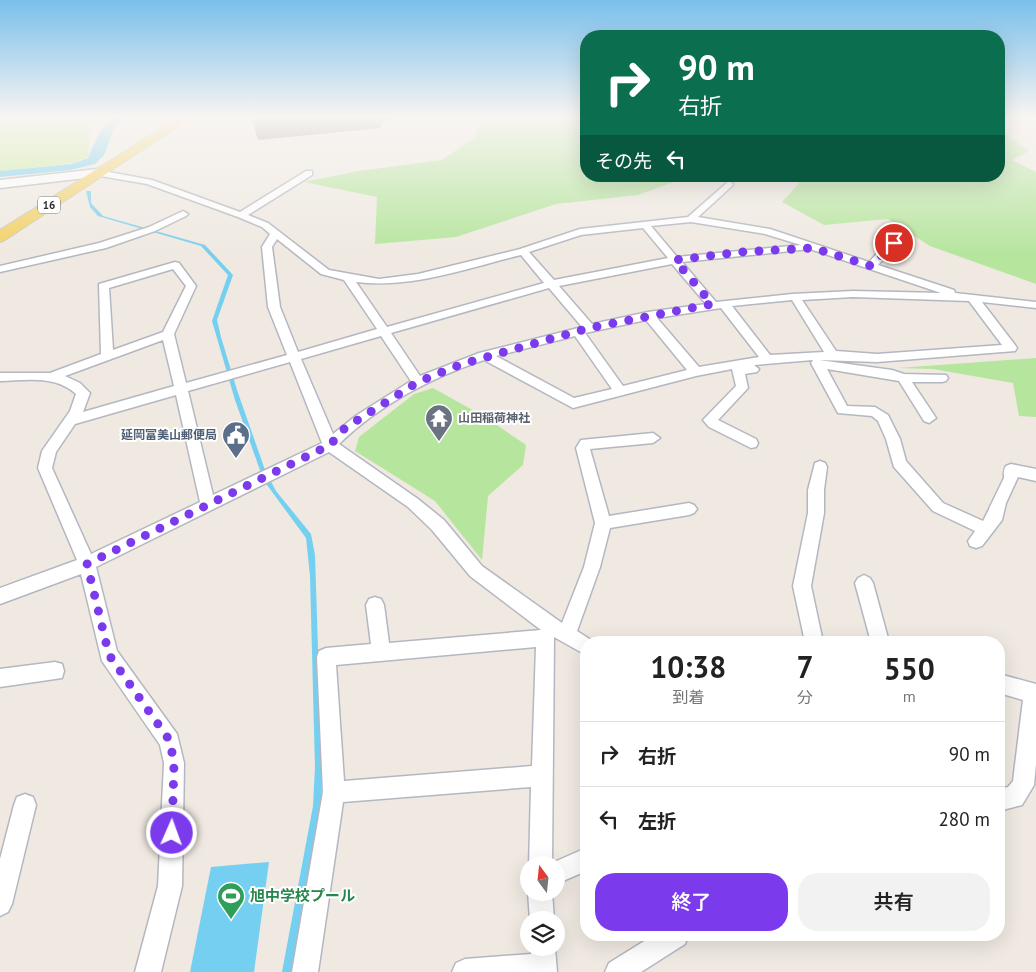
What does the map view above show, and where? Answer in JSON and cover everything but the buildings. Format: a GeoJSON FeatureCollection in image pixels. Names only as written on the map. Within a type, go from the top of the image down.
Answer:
{"type":"FeatureCollection","features":[{"type":"Feature","properties":{"kind":"main road","name":"16"},"geometry":{"type":"LineString","coordinates":[[3,233],[113,163]]}},
{"type":"Feature","properties":{"kind":"main road"},"geometry":{"type":"LineString","coordinates":[[0,184],[98,173]]}},
{"type":"Feature","properties":{"kind":"street"},"geometry":{"type":"LineString","coordinates":[[98,173],[149,182],[241,215],[265,226],[325,272],[348,278],[379,282],[418,277],[523,251],[580,232],[646,226],[691,219],[767,231],[813,248],[966,297],[1011,348],[877,358],[832,356],[767,359],[696,372],[573,404],[486,356]]}},
{"type":"Feature","properties":{"kind":"street"},"geometry":{"type":"LineString","coordinates":[[241,215],[309,173]]}},
{"type":"Feature","properties":{"kind":"street"},"geometry":{"type":"LineString","coordinates":[[691,219],[729,184]]}},
{"type":"Feature","properties":{"kind":"street"},"geometry":{"type":"LineString","coordinates":[[0,269],[53,258],[148,231],[183,214]]}},
{"type":"Feature","properties":{"kind":"street"},"geometry":{"type":"LineString","coordinates":[[646,226],[767,359]]}},
{"type":"Feature","properties":{"kind":"street"},"geometry":{"type":"LineString","coordinates":[[275,234],[267,247],[270,289],[274,307],[330,445],[413,503],[438,525],[476,570],[555,634],[580,644]]}},
{"type":"Feature","properties":{"kind":"street"},"geometry":{"type":"LineString","coordinates":[[871,266],[894,243],[904,237]]}},
{"type":"Feature","properties":{"kind":"street"},"geometry":{"type":"LineString","coordinates":[[71,420],[551,284],[675,260],[741,252],[813,248]]}},
{"type":"Feature","properties":{"kind":"street"},"geometry":{"type":"LineString","coordinates":[[523,251],[551,284],[583,329],[621,392]]}},
{"type":"Feature","properties":{"kind":"street"},"geometry":{"type":"LineString","coordinates":[[108,356],[103,286],[106,283],[175,265],[191,286],[168,334],[179,389],[208,505]]}},
{"type":"Feature","properties":{"kind":"street"},"geometry":{"type":"LineString","coordinates":[[348,278],[418,382]]}},
{"type":"Feature","properties":{"kind":"street"},"geometry":{"type":"LineString","coordinates":[[0,596],[87,564],[330,445],[345,428],[418,382],[486,356],[583,329],[648,315],[717,304],[832,294],[966,297],[1036,305]]}},
{"type":"Feature","properties":{"kind":"street"},"geometry":{"type":"LineString","coordinates":[[796,297],[832,356]]}},
{"type":"Feature","properties":{"kind":"street"},"geometry":{"type":"LineString","coordinates":[[648,315],[696,372]]}},
{"type":"Feature","properties":{"kind":"street"},"geometry":{"type":"LineString","coordinates":[[51,377],[168,334]]}},
{"type":"Feature","properties":{"kind":"street"},"geometry":{"type":"LineString","coordinates":[[751,442],[714,424],[710,420],[742,388],[743,385],[737,372],[783,364],[875,364],[877,358]]}},
{"type":"Feature","properties":{"kind":"street"},"geometry":{"type":"LineString","coordinates":[[817,363],[892,374],[903,378],[942,378]]}},
{"type":"Feature","properties":{"kind":"street"},"geometry":{"type":"LineString","coordinates":[[817,363],[843,410],[874,412],[883,418],[893,440],[900,463],[938,507],[986,529]]}},
{"type":"Feature","properties":{"kind":"street"},"geometry":{"type":"LineString","coordinates":[[0,377],[51,377],[70,383],[83,393],[78,409],[44,464],[87,564],[109,655],[170,741],[174,764],[170,886],[148,972]]}},
{"type":"Feature","properties":{"kind":"street"},"geometry":{"type":"LineString","coordinates":[[903,378],[928,418]]}},
{"type":"Feature","properties":{"kind":"street"},"geometry":{"type":"LineString","coordinates":[[540,856],[543,776],[555,634],[592,567],[603,523],[583,448],[586,444],[653,438]]}},
{"type":"Feature","properties":{"kind":"street"},"geometry":{"type":"LineString","coordinates":[[813,636],[802,586],[816,513],[816,490],[820,467]]}},
{"type":"Feature","properties":{"kind":"street"},"geometry":{"type":"LineString","coordinates":[[976,541],[996,516],[998,503],[1011,479],[1011,470],[1036,475]]}},
{"type":"Feature","properties":{"kind":"street"},"geometry":{"type":"LineString","coordinates":[[603,523],[689,509]]}},
{"type":"Feature","properties":{"kind":"street"},"geometry":{"type":"LineString","coordinates":[[864,583],[878,636]]}},
{"type":"Feature","properties":{"kind":"street"},"geometry":{"type":"LineString","coordinates":[[375,606],[381,653]]}},
{"type":"Feature","properties":{"kind":"street"},"geometry":{"type":"LineString","coordinates":[[305,972],[334,792],[326,657],[381,653],[555,634]]}},
{"type":"Feature","properties":{"kind":"street"},"geometry":{"type":"LineString","coordinates":[[0,678],[56,671]]}},
{"type":"Feature","properties":{"kind":"street"},"geometry":{"type":"LineString","coordinates":[[1005,686],[1035,694],[1023,785],[1014,798],[1005,799]]}},
{"type":"Feature","properties":{"kind":"street"},"geometry":{"type":"LineString","coordinates":[[334,792],[543,776]]}},
{"type":"Feature","properties":{"kind":"street"},"geometry":{"type":"LineString","coordinates":[[0,904],[25,805]]}},
{"type":"Feature","properties":{"kind":"street"},"geometry":{"type":"LineString","coordinates":[[565,869],[580,862]]}},
{"type":"Feature","properties":{"kind":"street"},"geometry":{"type":"LineString","coordinates":[[618,972],[667,941]]}},
{"type":"Feature","properties":{"kind":"street"},"geometry":{"type":"LineString","coordinates":[[465,972],[543,962]]}},
{"type":"Feature","properties":{"kind":"green space"},"geometry":{"type":"Polygon","coordinates":[[[0,163],[69,163],[0,171],[0,163]]]}},
{"type":"Feature","properties":{"kind":"green space"},"geometry":{"type":"Polygon","coordinates":[[[417,163],[580,163],[580,182],[674,182],[638,195],[556,204],[456,237],[375,244],[377,197],[304,182],[359,171],[417,163]]]}},
{"type":"Feature","properties":{"kind":"green space"},"geometry":{"type":"Polygon","coordinates":[[[1005,163],[1019,163],[1036,172],[1036,284],[930,246],[888,219],[824,225],[782,202],[800,182],[1005,182],[1005,163]]]}},
{"type":"Feature","properties":{"kind":"green space"},"geometry":{"type":"Polygon","coordinates":[[[1036,358],[1036,417],[1019,416],[1013,383],[933,369],[898,368],[1036,358]]]}},
{"type":"Feature","properties":{"kind":"green space"},"geometry":{"type":"Polygon","coordinates":[[[433,388],[485,417],[526,445],[523,465],[488,496],[482,560],[435,501],[355,451],[359,437],[414,394],[433,388]]]}},
{"type":"Feature","properties":{"kind":"water"},"geometry":{"type":"Polygon","coordinates":[[[96,163],[70,170],[0,177],[0,171],[96,163]]]}},
{"type":"Feature","properties":{"kind":"water"},"geometry":{"type":"Polygon","coordinates":[[[86,191],[91,191],[91,203],[103,216],[205,245],[233,275],[217,320],[221,337],[265,470],[276,491],[311,534],[315,555],[322,773],[321,811],[291,972],[282,972],[313,806],[315,767],[310,576],[306,538],[267,485],[235,400],[212,321],[228,275],[201,246],[98,216],[90,207],[86,191]]]}},
{"type":"Feature","properties":{"kind":"water","name":"旭中学校プール"},"geometry":{"type":"Polygon","coordinates":[[[269,862],[254,972],[190,972],[211,867],[269,862]]]}},
{"type":"Feature","properties":{"kind":"place","name":"山田稲荷神社"},"geometry":{"type":"Point","coordinates":[439,442]}},
{"type":"Feature","properties":{"kind":"place","name":"延岡富美山郵便局"},"geometry":{"type":"Point","coordinates":[236,459]}},
{"type":"Feature","properties":{"kind":"place","name":"旭中学校プール"},"geometry":{"type":"Point","coordinates":[231,920]}},
{"type":"Feature","properties":{"kind":"route"},"geometry":{"type":"LineString","coordinates":[[172,833],[174,764],[170,741],[109,655],[87,564],[330,445],[345,428],[418,382],[462,364],[523,345],[648,315],[712,304],[675,260],[741,252],[813,248],[871,266],[894,243]]}}]}
